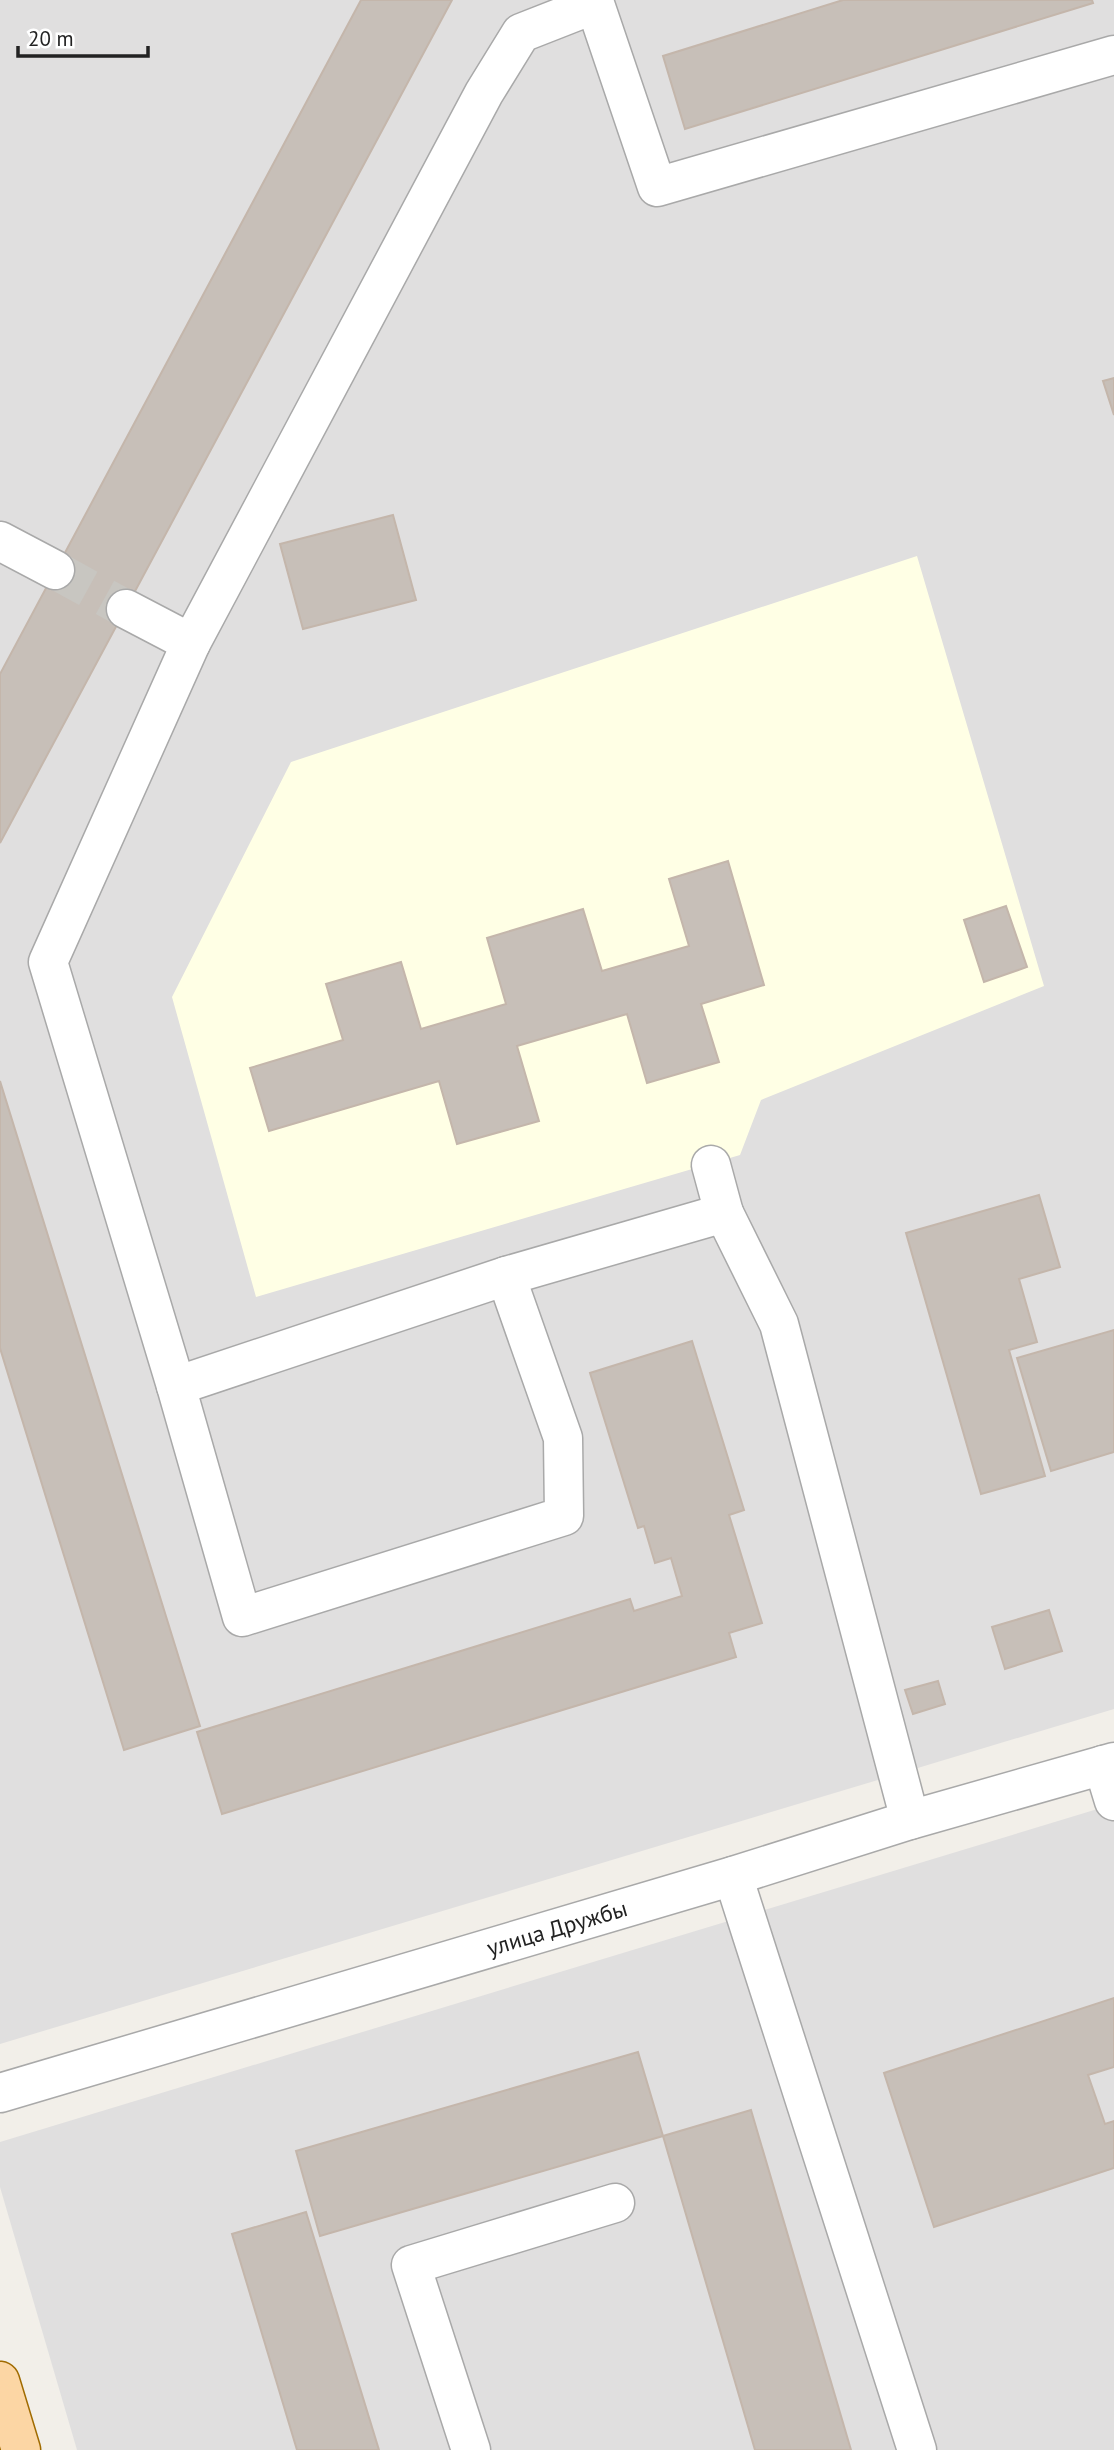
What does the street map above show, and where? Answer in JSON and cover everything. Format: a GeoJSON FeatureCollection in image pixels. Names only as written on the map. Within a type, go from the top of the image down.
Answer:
{"type":"FeatureCollection","features":[{"type":"Feature","properties":{"kind":"main road"},"geometry":{"type":"LineString","coordinates":[[0,2381],[21,2450]]}},
{"type":"Feature","properties":{"kind":"street"},"geometry":{"type":"LineString","coordinates":[[506,1276],[563,1438],[564,1516],[242,1617],[176,1386],[48,962],[191,643],[484,93],[521,33],[595,4],[657,187],[1114,55]]}},
{"type":"Feature","properties":{"kind":"street"},"geometry":{"type":"LineString","coordinates":[[0,541],[55,570]]}},
{"type":"Feature","properties":{"kind":"street"},"geometry":{"type":"LineString","coordinates":[[126,608],[191,643]]}},
{"type":"Feature","properties":{"kind":"street"},"geometry":{"type":"LineString","coordinates":[[711,1166],[724,1213],[779,1324],[910,1820]]}},
{"type":"Feature","properties":{"kind":"street"},"geometry":{"type":"LineString","coordinates":[[176,1386],[506,1276],[724,1213]]}},
{"type":"Feature","properties":{"kind":"street"},"geometry":{"type":"LineString","coordinates":[[1109,1764],[1114,1801]]}},
{"type":"Feature","properties":{"kind":"street","name":"улица Дружбы"},"geometry":{"type":"LineString","coordinates":[[0,2093],[733,1876],[910,1820],[1109,1764]]}},
{"type":"Feature","properties":{"kind":"street"},"geometry":{"type":"LineString","coordinates":[[733,1876],[918,2450]]}},
{"type":"Feature","properties":{"kind":"street"},"geometry":{"type":"LineString","coordinates":[[471,2450],[411,2265],[615,2203]]}},
{"type":"Feature","properties":{"kind":"shaded area"},"geometry":{"type":"Polygon","coordinates":[[[0,0],[1114,0],[1114,1709],[0,2044],[0,0]]]}},
{"type":"Feature","properties":{"kind":"shaded area"},"geometry":{"type":"Polygon","coordinates":[[[917,556],[1044,986],[761,1100],[740,1155],[256,1297],[172,997],[291,762],[917,556]]]}},
{"type":"Feature","properties":{"kind":"shaded area"},"geometry":{"type":"Polygon","coordinates":[[[1114,1804],[1114,2450],[77,2450],[0,2187],[0,2142],[1114,1804]]]}},
{"type":"Feature","properties":{"kind":"building"},"geometry":{"type":"Polygon","coordinates":[[[361,0],[452,0],[0,843],[0,674],[361,0]]]}},
{"type":"Feature","properties":{"kind":"building"},"geometry":{"type":"Polygon","coordinates":[[[843,0],[1092,0],[1093,3],[685,129],[663,56],[843,0]]]}},
{"type":"Feature","properties":{"kind":"building"},"geometry":{"type":"Polygon","coordinates":[[[1114,378],[1114,415],[1103,381],[1114,378]]]}},
{"type":"Feature","properties":{"kind":"building"},"geometry":{"type":"Polygon","coordinates":[[[393,515],[416,600],[303,629],[280,544],[393,515]]]}},
{"type":"Feature","properties":{"kind":"building"},"geometry":{"type":"Polygon","coordinates":[[[728,861],[764,985],[701,1004],[719,1062],[647,1083],[627,1014],[517,1046],[539,1121],[457,1144],[439,1081],[269,1131],[250,1068],[343,1040],[326,984],[401,962],[421,1029],[506,1004],[487,938],[583,909],[602,971],[689,946],[669,879],[728,861]]]}},
{"type":"Feature","properties":{"kind":"building"},"geometry":{"type":"Polygon","coordinates":[[[1006,906],[1027,967],[984,982],[964,920],[1006,906]]]}},
{"type":"Feature","properties":{"kind":"building"},"geometry":{"type":"Polygon","coordinates":[[[0,1081],[200,1726],[124,1750],[0,1348],[0,1081]]]}},
{"type":"Feature","properties":{"kind":"building"},"geometry":{"type":"Polygon","coordinates":[[[1039,1195],[1060,1267],[1019,1279],[1037,1342],[1009,1350],[1045,1476],[981,1494],[906,1233],[1039,1195]]]}},
{"type":"Feature","properties":{"kind":"building"},"geometry":{"type":"Polygon","coordinates":[[[1114,1330],[1114,1452],[1051,1471],[1017,1358],[1114,1330]]]}},
{"type":"Feature","properties":{"kind":"building"},"geometry":{"type":"Polygon","coordinates":[[[692,1341],[744,1510],[729,1515],[762,1623],[729,1633],[736,1657],[222,1814],[197,1732],[630,1599],[634,1611],[682,1596],[671,1558],[655,1563],[644,1526],[638,1528],[590,1373],[692,1341]]]}},
{"type":"Feature","properties":{"kind":"building"},"geometry":{"type":"Polygon","coordinates":[[[1049,1610],[1062,1651],[1005,1669],[992,1627],[1049,1610]]]}},
{"type":"Feature","properties":{"kind":"building"},"geometry":{"type":"Polygon","coordinates":[[[938,1681],[945,1704],[913,1714],[905,1690],[938,1681]]]}},
{"type":"Feature","properties":{"kind":"building"},"geometry":{"type":"Polygon","coordinates":[[[1114,1998],[1114,2067],[1088,2075],[1105,2124],[1114,2121],[1114,2168],[934,2227],[884,2073],[1114,1998]]]}},
{"type":"Feature","properties":{"kind":"building"},"geometry":{"type":"Polygon","coordinates":[[[638,2052],[663,2136],[320,2236],[296,2151],[638,2052]]]}},
{"type":"Feature","properties":{"kind":"building"},"geometry":{"type":"Polygon","coordinates":[[[751,2110],[851,2450],[755,2450],[663,2136],[751,2110]]]}},
{"type":"Feature","properties":{"kind":"building"},"geometry":{"type":"Polygon","coordinates":[[[306,2212],[379,2450],[297,2450],[232,2234],[306,2212]]]}},
{"type":"Feature","properties":{"kind":"tunnel"},"geometry":{"type":"LineString","coordinates":[[55,570],[126,609]]}}]}
